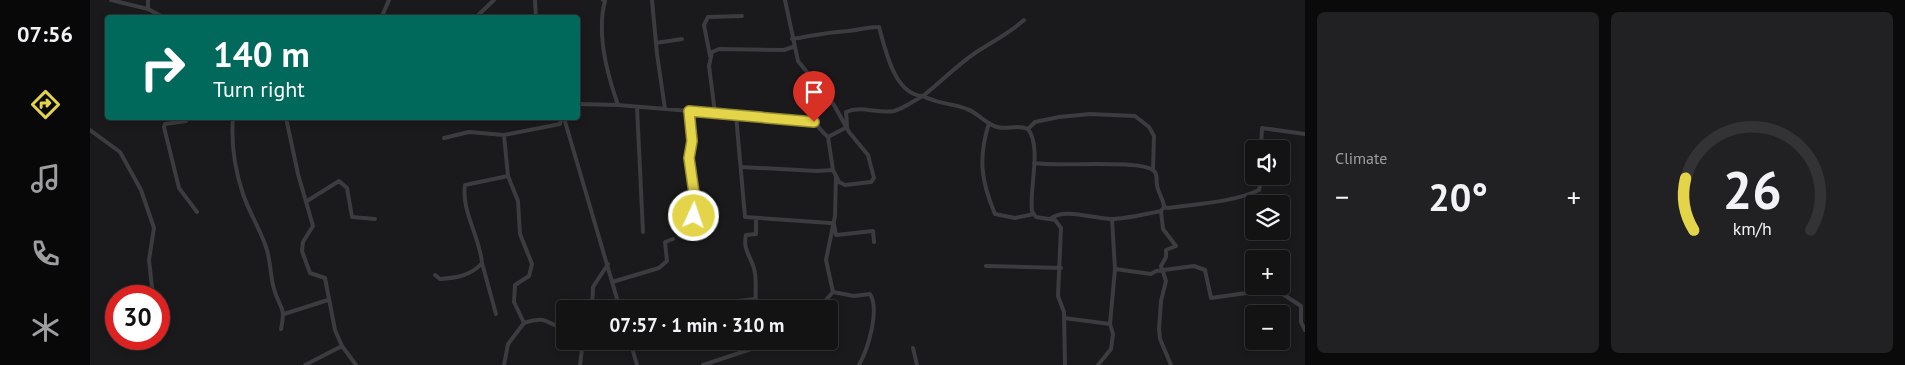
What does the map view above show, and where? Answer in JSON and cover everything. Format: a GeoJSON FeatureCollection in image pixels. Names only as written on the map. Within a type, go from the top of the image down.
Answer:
{"type":"FeatureCollection","features":[{"type":"Feature","properties":{"kind":"street"},"geometry":{"type":"LineString","coordinates":[[111,0],[148,9],[159,15]]}},
{"type":"Feature","properties":{"kind":"street"},"geometry":{"type":"LineString","coordinates":[[148,0],[148,9]]}},
{"type":"Feature","properties":{"kind":"street"},"geometry":{"type":"LineString","coordinates":[[383,14],[389,0]]}},
{"type":"Feature","properties":{"kind":"street"},"geometry":{"type":"LineString","coordinates":[[478,15],[494,0]]}},
{"type":"Feature","properties":{"kind":"street"},"geometry":{"type":"LineString","coordinates":[[535,0],[536,15]]}},
{"type":"Feature","properties":{"kind":"street"},"geometry":{"type":"LineString","coordinates":[[603,0],[605,1],[602,12],[606,65],[618,105]]}},
{"type":"Feature","properties":{"kind":"street"},"geometry":{"type":"LineString","coordinates":[[652,0],[665,109]]}},
{"type":"Feature","properties":{"kind":"street"},"geometry":{"type":"LineString","coordinates":[[786,0],[793,47],[798,61],[834,105],[847,127],[868,155],[874,178],[871,182],[842,184],[834,171]]}},
{"type":"Feature","properties":{"kind":"street"},"geometry":{"type":"LineString","coordinates":[[715,113],[710,56],[704,24],[708,17],[742,16]]}},
{"type":"Feature","properties":{"kind":"street"},"geometry":{"type":"LineString","coordinates":[[847,127],[846,112],[852,110],[893,111],[906,106],[923,96],[949,72],[991,43],[1008,35],[1024,20]]}},
{"type":"Feature","properties":{"kind":"street"},"geometry":{"type":"LineString","coordinates":[[792,39],[840,30],[850,31],[865,26],[879,27],[891,71],[908,90],[938,103],[968,109],[989,123],[1003,128],[1017,125],[1028,129],[1032,139],[1034,163],[1031,203],[1034,214],[1041,219],[1055,220],[1061,228],[1061,268],[1058,296],[1064,318],[1065,365]]}},
{"type":"Feature","properties":{"kind":"street"},"geometry":{"type":"LineString","coordinates":[[656,43],[682,39]]}},
{"type":"Feature","properties":{"kind":"street"},"geometry":{"type":"LineString","coordinates":[[710,56],[712,52],[719,49],[760,51],[784,50],[793,47]]}},
{"type":"Feature","properties":{"kind":"street"},"geometry":{"type":"LineString","coordinates":[[580,104],[618,105],[810,121],[819,126],[822,133],[828,137],[834,171],[834,224],[836,235],[873,231],[874,242]]}},
{"type":"Feature","properties":{"kind":"street"},"geometry":{"type":"LineString","coordinates":[[637,107],[643,232]]}},
{"type":"Feature","properties":{"kind":"street"},"geometry":{"type":"LineString","coordinates":[[689,111],[692,141],[689,158],[695,200],[691,236]]}},
{"type":"Feature","properties":{"kind":"street"},"geometry":{"type":"LineString","coordinates":[[1028,129],[1035,122],[1060,117],[1090,114],[1135,116],[1149,127],[1154,136],[1153,170]]}},
{"type":"Feature","properties":{"kind":"street"},"geometry":{"type":"LineString","coordinates":[[736,115],[742,167],[743,213],[745,217],[834,224]]}},
{"type":"Feature","properties":{"kind":"street"},"geometry":{"type":"LineString","coordinates":[[186,120],[165,124],[164,127],[179,188],[197,212]]}},
{"type":"Feature","properties":{"kind":"street"},"geometry":{"type":"LineString","coordinates":[[233,120],[232,133],[235,158],[243,194],[267,250],[274,290],[284,314],[281,329]]}},
{"type":"Feature","properties":{"kind":"street"},"geometry":{"type":"LineString","coordinates":[[286,120],[298,174],[313,226],[303,242],[303,259],[310,273],[325,278],[335,330],[342,346],[356,365]]}},
{"type":"Feature","properties":{"kind":"street"},"geometry":{"type":"LineString","coordinates":[[444,138],[469,132],[504,134],[560,124],[561,120]]}},
{"type":"Feature","properties":{"kind":"street"},"geometry":{"type":"LineString","coordinates":[[563,120],[608,264],[617,300]]}},
{"type":"Feature","properties":{"kind":"street"},"geometry":{"type":"LineString","coordinates":[[989,123],[982,146],[983,181],[995,214],[1015,218],[1034,214]]}},
{"type":"Feature","properties":{"kind":"street"},"geometry":{"type":"LineString","coordinates":[[828,137],[847,127]]}},
{"type":"Feature","properties":{"kind":"street"},"geometry":{"type":"LineString","coordinates":[[1261,140],[1262,128],[1305,134]]}},
{"type":"Feature","properties":{"kind":"street"},"geometry":{"type":"LineString","coordinates":[[90,130],[120,152],[141,190],[154,228],[149,260],[152,285]]}},
{"type":"Feature","properties":{"kind":"street"},"geometry":{"type":"LineString","coordinates":[[504,134],[508,176],[518,201],[520,234],[532,264],[529,276],[515,285],[514,302],[524,323]]}},
{"type":"Feature","properties":{"kind":"street"},"geometry":{"type":"LineString","coordinates":[[1034,163],[1070,166],[1126,163],[1153,170],[1157,175],[1157,186],[1164,207]]}},
{"type":"Feature","properties":{"kind":"street"},"geometry":{"type":"LineString","coordinates":[[742,167],[834,171]]}},
{"type":"Feature","properties":{"kind":"street"},"geometry":{"type":"LineString","coordinates":[[496,314],[476,234],[468,214],[465,185],[508,176]]}},
{"type":"Feature","properties":{"kind":"street"},"geometry":{"type":"LineString","coordinates":[[307,201],[339,181],[347,188],[352,217],[375,218]]}},
{"type":"Feature","properties":{"kind":"street"},"geometry":{"type":"LineString","coordinates":[[1050,219],[1054,215],[1072,214],[1112,219],[1160,211],[1164,207],[1202,204],[1251,194],[1259,190],[1260,185]]}},
{"type":"Feature","properties":{"kind":"street"},"geometry":{"type":"LineString","coordinates":[[1160,211],[1163,229],[1176,246],[1166,250],[1162,270],[1166,281],[1161,301],[1159,329],[1160,339],[1171,365]]}},
{"type":"Feature","properties":{"kind":"street"},"geometry":{"type":"LineString","coordinates":[[755,300],[756,271],[744,243],[746,235],[756,234],[756,218]]}},
{"type":"Feature","properties":{"kind":"street"},"geometry":{"type":"LineString","coordinates":[[1098,365],[1111,348],[1113,334],[1110,324],[1115,269],[1112,219]]}},
{"type":"Feature","properties":{"kind":"street"},"geometry":{"type":"LineString","coordinates":[[833,292],[826,260],[834,224]]}},
{"type":"Feature","properties":{"kind":"street"},"geometry":{"type":"LineString","coordinates":[[612,282],[660,268],[667,261],[665,242],[673,239]]}},
{"type":"Feature","properties":{"kind":"street"},"geometry":{"type":"LineString","coordinates":[[435,275],[440,280],[454,277],[476,271],[482,264]]}},
{"type":"Feature","properties":{"kind":"street"},"geometry":{"type":"LineString","coordinates":[[592,300],[593,287],[608,264]]}},
{"type":"Feature","properties":{"kind":"street"},"geometry":{"type":"LineString","coordinates":[[986,266],[1061,268]]}},
{"type":"Feature","properties":{"kind":"street"},"geometry":{"type":"LineString","coordinates":[[1115,269],[1151,274],[1162,270],[1194,266],[1205,270],[1211,298],[1268,290],[1281,293],[1301,306],[1301,322],[1305,330]]}},
{"type":"Feature","properties":{"kind":"street"},"geometry":{"type":"LineString","coordinates":[[826,300],[833,292]]}},
{"type":"Feature","properties":{"kind":"street"},"geometry":{"type":"LineString","coordinates":[[833,292],[854,296],[870,294],[874,301],[874,318],[859,365]]}},
{"type":"Feature","properties":{"kind":"street"},"geometry":{"type":"LineString","coordinates":[[284,314],[328,300]]}},
{"type":"Feature","properties":{"kind":"street"},"geometry":{"type":"LineString","coordinates":[[1064,318],[1110,324]]}},
{"type":"Feature","properties":{"kind":"street"},"geometry":{"type":"LineString","coordinates":[[504,365],[508,344],[524,323],[543,319],[556,324]]}},
{"type":"Feature","properties":{"kind":"street"},"geometry":{"type":"LineString","coordinates":[[305,365],[342,346]]}},
{"type":"Feature","properties":{"kind":"street"},"geometry":{"type":"LineString","coordinates":[[914,348],[917,365]]}},
{"type":"Feature","properties":{"kind":"street"},"geometry":{"type":"LineString","coordinates":[[580,365],[582,350]]}},
{"type":"Feature","properties":{"kind":"street"},"geometry":{"type":"LineString","coordinates":[[633,350],[637,365]]}},
{"type":"Feature","properties":{"kind":"street"},"geometry":{"type":"LineString","coordinates":[[704,365],[743,350]]}},
{"type":"Feature","properties":{"kind":"route"},"geometry":{"type":"LineString","coordinates":[[694,216],[695,190],[689,158],[692,141],[689,111],[814,122]]}}]}
